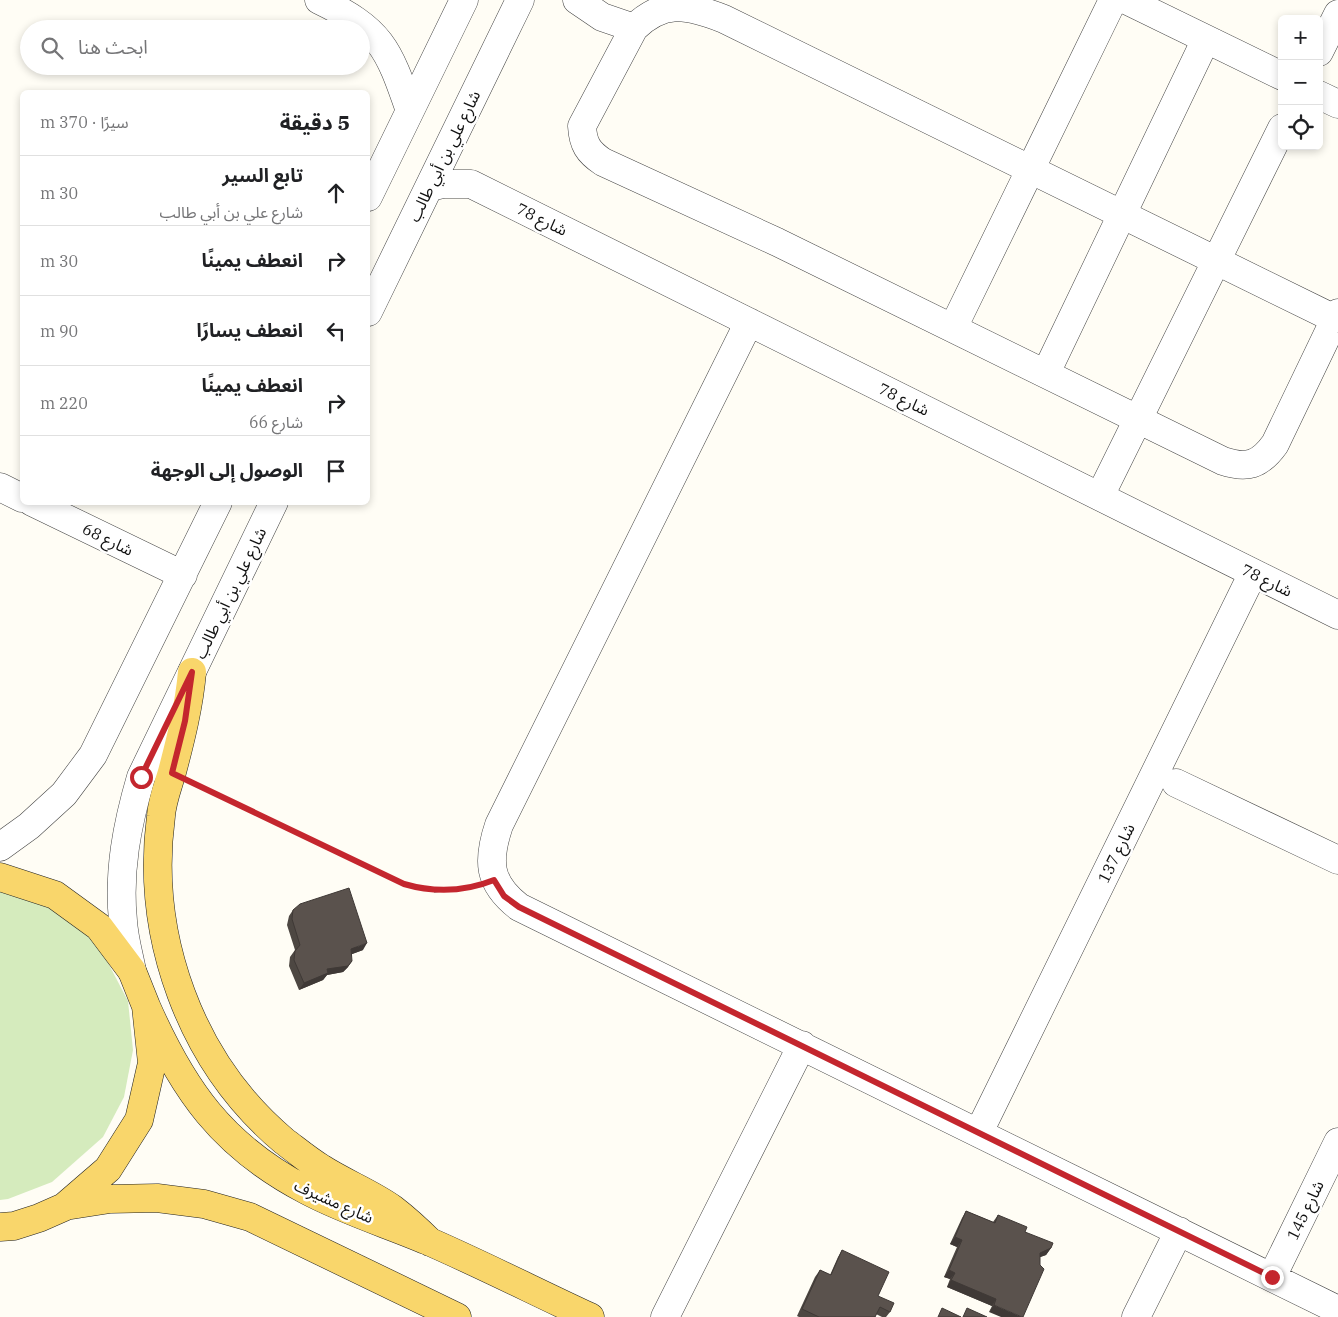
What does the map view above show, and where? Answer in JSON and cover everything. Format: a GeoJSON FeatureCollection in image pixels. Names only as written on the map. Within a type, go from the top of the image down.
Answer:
{"type":"FeatureCollection","features":[{"type":"Feature","properties":{"kind":"main road"},"geometry":{"type":"LineString","coordinates":[[192,672],[185,721],[161,814],[157,859],[159,904],[167,949],[180,993],[199,1034],[222,1073],[251,1109],[284,1140],[320,1168],[392,1208],[430,1242]]}},
{"type":"Feature","properties":{"kind":"main road"},"geometry":{"type":"LineString","coordinates":[[0,877],[55,895],[99,927],[132,971],[146,1006],[152,1063],[139,1120],[108,1170],[64,1207]]}},
{"type":"Feature","properties":{"kind":"main road","name":"شارع مشيرف"},"geometry":{"type":"LineString","coordinates":[[146,1006],[163,1044],[183,1081],[208,1114],[238,1145],[271,1170],[308,1191],[430,1242],[590,1317]]}},
{"type":"Feature","properties":{"kind":"main road"},"geometry":{"type":"LineString","coordinates":[[5,1228],[40,1218],[64,1207],[110,1199],[157,1198],[204,1204],[250,1217],[457,1317]]}},
{"type":"Feature","properties":{"kind":"street"},"geometry":{"type":"LineString","coordinates":[[319,0],[355,20]]}},
{"type":"Feature","properties":{"kind":"street"},"geometry":{"type":"LineString","coordinates":[[370,193],[464,0]]}},
{"type":"Feature","properties":{"kind":"street","name":"شارع علي بن أبي طالب"},"geometry":{"type":"LineString","coordinates":[[370,308],[520,0]]}},
{"type":"Feature","properties":{"kind":"street"},"geometry":{"type":"LineString","coordinates":[[577,0],[602,17],[634,28]]}},
{"type":"Feature","properties":{"kind":"street"},"geometry":{"type":"LineString","coordinates":[[953,328],[1113,0]]}},
{"type":"Feature","properties":{"kind":"street"},"geometry":{"type":"LineString","coordinates":[[1126,0],[1278,74]]}},
{"type":"Feature","properties":{"kind":"street"},"geometry":{"type":"LineString","coordinates":[[674,2],[729,9],[1030,169],[1216,261],[1336,316],[1275,444],[1266,457],[1252,464],[1237,466],[1223,462],[1046,373],[777,242],[603,162],[590,154],[582,141],[582,126],[634,28],[644,14],[658,5],[674,2]]}},
{"type":"Feature","properties":{"kind":"street"},"geometry":{"type":"LineString","coordinates":[[1323,44],[1338,14]]}},
{"type":"Feature","properties":{"kind":"street"},"geometry":{"type":"LineString","coordinates":[[370,31],[389,55],[410,111]]}},
{"type":"Feature","properties":{"kind":"street"},"geometry":{"type":"LineString","coordinates":[[1046,373],[1206,39]]}},
{"type":"Feature","properties":{"kind":"street"},"geometry":{"type":"LineString","coordinates":[[1323,97],[1338,104]]}},
{"type":"Feature","properties":{"kind":"street"},"geometry":{"type":"LineString","coordinates":[[1100,496],[1278,136]]}},
{"type":"Feature","properties":{"kind":"street","name":"شارع 78"},"geometry":{"type":"LineString","coordinates":[[448,148],[462,173],[471,184],[1338,615]]}},
{"type":"Feature","properties":{"kind":"street","name":"شارع 78"},"geometry":{"type":"LineString","coordinates":[[429,187],[443,184],[471,184]]}},
{"type":"Feature","properties":{"kind":"street"},"geometry":{"type":"LineString","coordinates":[[750,322],[499,825],[493,843],[493,871],[504,896],[519,907],[1338,1310]]}},
{"type":"Feature","properties":{"kind":"street"},"geometry":{"type":"LineString","coordinates":[[0,487],[20,497]]}},
{"type":"Feature","properties":{"kind":"street","name":"شارع 68"},"geometry":{"type":"LineString","coordinates":[[38,505],[183,575]]}},
{"type":"Feature","properties":{"kind":"street"},"geometry":{"type":"LineString","coordinates":[[0,847],[29,826],[64,794],[94,754],[217,505]]}},
{"type":"Feature","properties":{"kind":"street","name":"شارع علي بن أبي طالب"},"geometry":{"type":"LineString","coordinates":[[132,971],[122,912],[121,873],[127,824],[141,777],[273,505]]}},
{"type":"Feature","properties":{"kind":"street","name":"شارع 137"},"geometry":{"type":"LineString","coordinates":[[979,1132],[1253,573]]}},
{"type":"Feature","properties":{"kind":"street"},"geometry":{"type":"LineString","coordinates":[[1176,783],[1338,860]]}},
{"type":"Feature","properties":{"kind":"street"},"geometry":{"type":"LineString","coordinates":[[665,1317],[802,1045]]}},
{"type":"Feature","properties":{"kind":"street","name":"شارع 145"},"geometry":{"type":"LineString","coordinates":[[1272,1277],[1338,1142]]}},
{"type":"Feature","properties":{"kind":"street"},"geometry":{"type":"LineString","coordinates":[[1136,1317],[1179,1231]]}},
{"type":"Feature","properties":{"kind":"path"},"geometry":{"type":"LineString","coordinates":[[172,773],[404,884],[426,889],[449,891],[480,886],[493,871]]}},
{"type":"Feature","properties":{"kind":"green space"},"geometry":{"type":"Polygon","coordinates":[[[0,886],[51,902],[95,938],[128,1001],[133,1050],[124,1097],[103,1137],[52,1182],[8,1199],[0,1200],[0,886]]]}},
{"type":"Feature","properties":{"kind":"building"},"geometry":{"type":"Polygon","coordinates":[[[349,888],[367,943],[351,949],[352,961],[348,966],[327,969],[328,973],[304,983],[294,960],[295,951],[300,945],[292,919],[293,910],[300,904],[349,888]]]}},
{"type":"Feature","properties":{"kind":"building"},"geometry":{"type":"Polygon","coordinates":[[[966,1211],[995,1223],[998,1215],[1027,1227],[1025,1232],[1053,1243],[1051,1248],[1040,1253],[1040,1265],[1044,1269],[1023,1317],[994,1305],[996,1299],[951,1280],[955,1273],[949,1270],[962,1240],[955,1237],[966,1211]]]}},
{"type":"Feature","properties":{"kind":"building"},"geometry":{"type":"Polygon","coordinates":[[[842,1250],[889,1272],[878,1296],[894,1303],[890,1312],[880,1307],[875,1317],[819,1317],[802,1309],[820,1270],[831,1275],[842,1250]]]}},
{"type":"Feature","properties":{"kind":"building"},"geometry":{"type":"Polygon","coordinates":[[[942,1308],[961,1317],[938,1317],[942,1308]]]}},
{"type":"Feature","properties":{"kind":"building"},"geometry":{"type":"Polygon","coordinates":[[[967,1308],[987,1317],[963,1317],[967,1308]]]}},
{"type":"Feature","properties":{"kind":"route"},"geometry":{"type":"LineString","coordinates":[[141,777],[192,672],[190,697],[172,773],[404,884],[434,891],[449,891],[480,886],[494,880],[504,896],[519,907],[1272,1277]]}}]}
